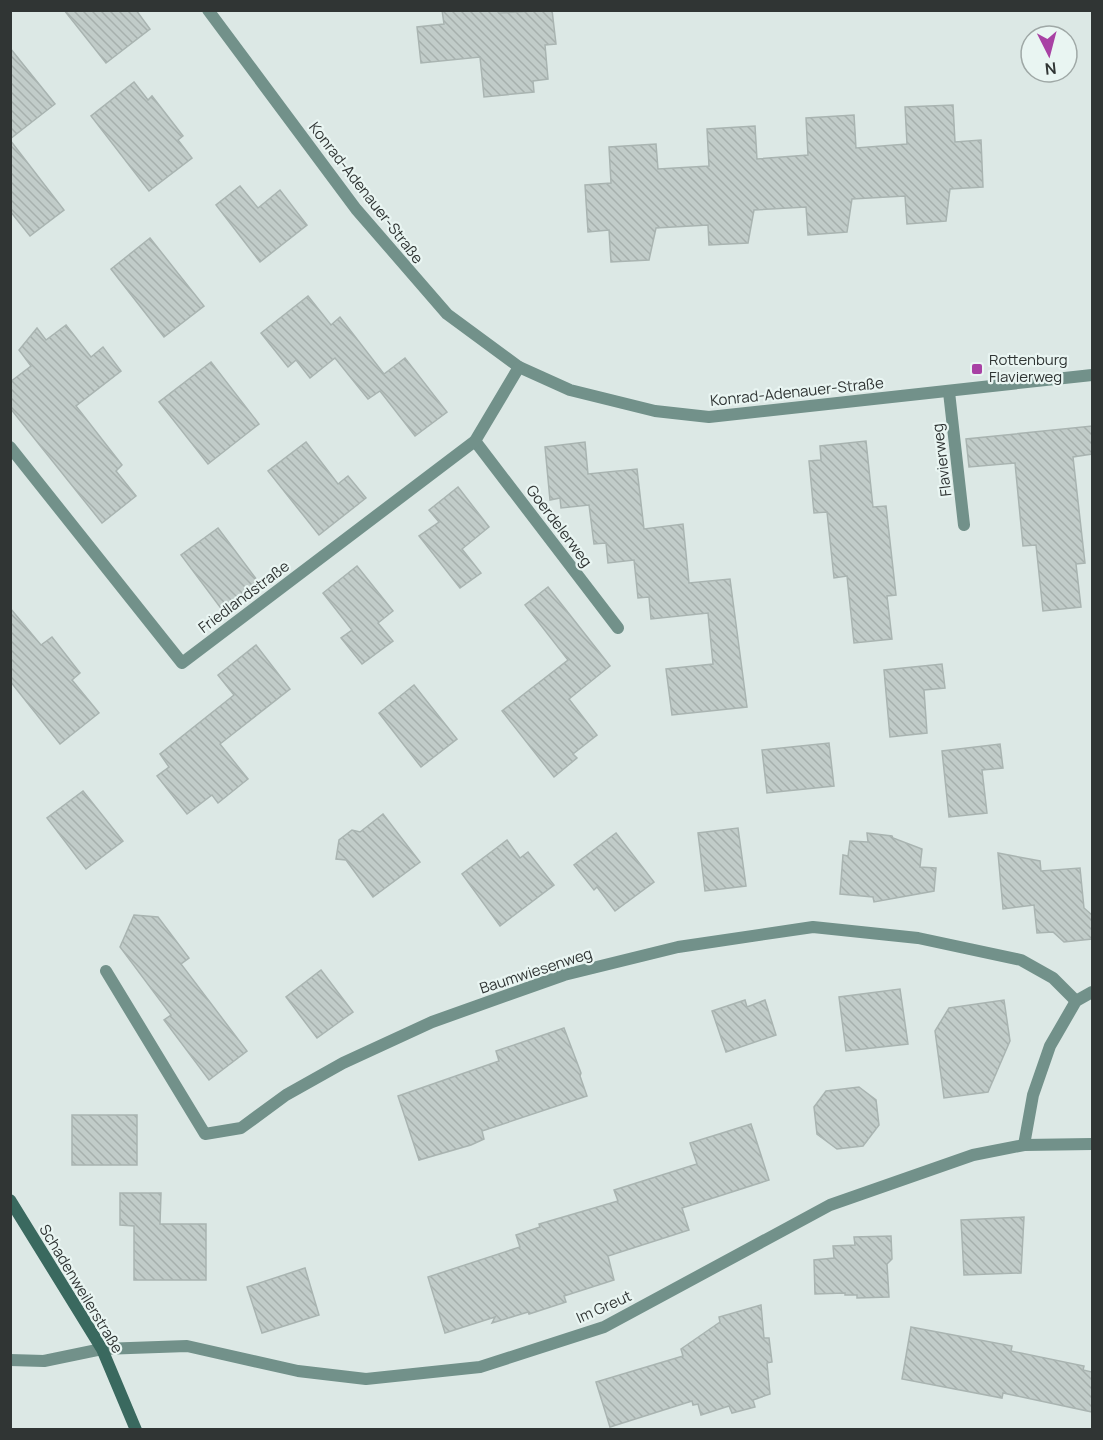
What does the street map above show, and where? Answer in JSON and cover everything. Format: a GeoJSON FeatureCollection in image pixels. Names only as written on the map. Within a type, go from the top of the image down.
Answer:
{"type":"FeatureCollection","features":[{"type":"Feature","properties":{"kind":"street","name":"Konrad-Adenauer-Straße"},"geometry":{"type":"LineString","coordinates":[[208,10],[392,253],[447,314],[519,366],[570,390],[655,411],[709,417],[1092,375]]}},
{"type":"Feature","properties":{"kind":"street","name":"Friedlandstraße"},"geometry":{"type":"LineString","coordinates":[[10,447],[182,663],[475,441],[519,366]]}},
{"type":"Feature","properties":{"kind":"street","name":"Flavierweg"},"geometry":{"type":"LineString","coordinates":[[949,392],[964,525]]}},
{"type":"Feature","properties":{"kind":"street","name":"Goerdelerweg"},"geometry":{"type":"LineString","coordinates":[[475,441],[618,628]]}},
{"type":"Feature","properties":{"kind":"street","name":"Baumwiesenweg"},"geometry":{"type":"LineString","coordinates":[[106,971],[206,1134],[242,1128],[305,1084],[432,1022],[564,975],[689,946],[813,927],[918,938],[1021,960],[1053,978],[1076,1001]]}},
{"type":"Feature","properties":{"kind":"street"},"geometry":{"type":"LineString","coordinates":[[1024,1145],[1033,1095],[1050,1046],[1076,1001],[1092,992]]}},
{"type":"Feature","properties":{"kind":"street","name":"Im Greut"},"geometry":{"type":"LineString","coordinates":[[10,1360],[44,1361],[102,1349],[187,1346],[298,1371],[366,1379],[480,1367],[604,1327],[723,1265],[830,1205],[973,1155],[1024,1145],[1092,1144]]}},
{"type":"Feature","properties":{"kind":"street","name":"Schadenweilerstraße"},"geometry":{"type":"LineString","coordinates":[[10,1200],[102,1349],[136,1430]]}},
{"type":"Feature","properties":{"kind":"building"},"geometry":{"type":"Polygon","coordinates":[[[64,10],[136,10],[150,29],[106,63],[64,10]]]}},
{"type":"Feature","properties":{"kind":"building"},"geometry":{"type":"Polygon","coordinates":[[[442,10],[498,10],[499,13],[552,10],[556,44],[545,45],[548,79],[533,81],[534,92],[484,97],[480,57],[421,63],[417,27],[444,24],[442,10]]]}},
{"type":"Feature","properties":{"kind":"building"},"geometry":{"type":"Polygon","coordinates":[[[10,48],[55,104],[10,139],[10,48]]]}},
{"type":"Feature","properties":{"kind":"building"},"geometry":{"type":"Polygon","coordinates":[[[134,82],[148,100],[152,96],[183,136],[178,140],[192,158],[149,191],[91,116],[134,82]]]}},
{"type":"Feature","properties":{"kind":"building"},"geometry":{"type":"Polygon","coordinates":[[[953,105],[955,142],[981,140],[983,187],[950,189],[946,221],[907,224],[905,196],[852,199],[847,232],[808,235],[806,207],[754,210],[748,243],[709,245],[708,225],[656,228],[649,260],[611,262],[609,230],[588,232],[585,185],[611,183],[609,147],[656,144],[658,169],[709,166],[707,129],[755,126],[757,159],[808,155],[806,118],[854,115],[856,148],[907,144],[905,107],[953,105]]]}},
{"type":"Feature","properties":{"kind":"building"},"geometry":{"type":"Polygon","coordinates":[[[10,140],[64,210],[30,236],[10,211],[10,140]]]}},
{"type":"Feature","properties":{"kind":"building"},"geometry":{"type":"Polygon","coordinates":[[[240,186],[258,208],[280,190],[307,225],[260,262],[216,205],[240,186]]]}},
{"type":"Feature","properties":{"kind":"building"},"geometry":{"type":"Polygon","coordinates":[[[150,238],[204,306],[164,337],[111,269],[150,238]]]}},
{"type":"Feature","properties":{"kind":"building"},"geometry":{"type":"Polygon","coordinates":[[[308,296],[331,325],[340,317],[384,374],[405,358],[447,412],[415,436],[380,391],[368,399],[335,358],[310,378],[296,360],[288,367],[261,333],[308,296]]]}},
{"type":"Feature","properties":{"kind":"building"},"geometry":{"type":"Polygon","coordinates":[[[66,325],[91,357],[103,347],[121,371],[76,406],[122,465],[116,471],[136,496],[102,523],[10,408],[10,382],[31,366],[19,350],[37,328],[46,340],[66,325]]]}},
{"type":"Feature","properties":{"kind":"building"},"geometry":{"type":"Polygon","coordinates":[[[211,362],[259,424],[208,464],[159,402],[211,362]]]}},
{"type":"Feature","properties":{"kind":"building"},"geometry":{"type":"Polygon","coordinates":[[[1092,426],[1092,454],[1073,457],[1085,563],[1076,564],[1081,607],[1043,611],[1036,545],[1023,546],[1015,463],[969,467],[966,439],[1092,426]]]}},
{"type":"Feature","properties":{"kind":"building"},"geometry":{"type":"Polygon","coordinates":[[[866,441],[873,507],[886,506],[896,595],[887,596],[892,639],[854,643],[847,576],[834,578],[827,512],[814,513],[809,461],[821,460],[820,446],[866,441]]]}},
{"type":"Feature","properties":{"kind":"building"},"geometry":{"type":"Polygon","coordinates":[[[306,442],[338,484],[348,476],[366,498],[319,535],[268,471],[306,442]]]}},
{"type":"Feature","properties":{"kind":"building"},"geometry":{"type":"Polygon","coordinates":[[[585,442],[588,474],[637,469],[644,529],[683,524],[689,583],[730,579],[747,707],[672,715],[666,669],[713,664],[708,613],[651,619],[649,597],[638,598],[634,560],[608,563],[606,543],[594,544],[589,505],[561,508],[560,498],[550,500],[545,447],[585,442]]]}},
{"type":"Feature","properties":{"kind":"building"},"geometry":{"type":"Polygon","coordinates":[[[458,487],[489,527],[462,549],[481,573],[460,588],[419,536],[439,522],[429,510],[458,487]]]}},
{"type":"Feature","properties":{"kind":"building"},"geometry":{"type":"Polygon","coordinates":[[[218,528],[260,584],[223,611],[181,555],[218,528]]]}},
{"type":"Feature","properties":{"kind":"building"},"geometry":{"type":"Polygon","coordinates":[[[357,566],[393,611],[378,623],[393,641],[362,664],[341,638],[352,630],[323,593],[357,566]]]}},
{"type":"Feature","properties":{"kind":"building"},"geometry":{"type":"Polygon","coordinates":[[[548,587],[610,666],[569,699],[597,735],[573,754],[577,758],[554,777],[502,711],[568,660],[525,605],[548,587]]]}},
{"type":"Feature","properties":{"kind":"building"},"geometry":{"type":"Polygon","coordinates":[[[10,608],[41,645],[52,637],[80,673],[72,680],[99,713],[60,744],[10,681],[10,608]]]}},
{"type":"Feature","properties":{"kind":"building"},"geometry":{"type":"Polygon","coordinates":[[[256,645],[290,689],[220,744],[248,779],[218,803],[212,795],[187,814],[157,776],[169,767],[160,754],[234,695],[218,675],[256,645]]]}},
{"type":"Feature","properties":{"kind":"building"},"geometry":{"type":"Polygon","coordinates":[[[942,664],[945,688],[924,690],[927,733],[890,737],[884,670],[942,664]]]}},
{"type":"Feature","properties":{"kind":"building"},"geometry":{"type":"Polygon","coordinates":[[[414,685],[457,739],[421,767],[379,713],[414,685]]]}},
{"type":"Feature","properties":{"kind":"building"},"geometry":{"type":"Polygon","coordinates":[[[829,743],[834,786],[767,793],[762,750],[829,743]]]}},
{"type":"Feature","properties":{"kind":"building"},"geometry":{"type":"Polygon","coordinates":[[[1000,744],[1003,768],[982,770],[987,813],[949,817],[942,751],[1000,744]]]}},
{"type":"Feature","properties":{"kind":"building"},"geometry":{"type":"Polygon","coordinates":[[[83,791],[123,841],[86,869],[47,818],[83,791]]]}},
{"type":"Feature","properties":{"kind":"building"},"geometry":{"type":"Polygon","coordinates":[[[383,814],[420,862],[373,897],[346,860],[336,859],[339,840],[352,830],[360,832],[383,814]]]}},
{"type":"Feature","properties":{"kind":"building"},"geometry":{"type":"Polygon","coordinates":[[[738,828],[746,886],[705,891],[698,833],[738,828]]]}},
{"type":"Feature","properties":{"kind":"building"},"geometry":{"type":"Polygon","coordinates":[[[616,833],[654,882],[615,911],[597,887],[594,890],[574,865],[616,833]]]}},
{"type":"Feature","properties":{"kind":"building"},"geometry":{"type":"Polygon","coordinates":[[[867,833],[892,836],[922,849],[920,867],[936,868],[934,891],[874,902],[873,897],[840,894],[843,855],[848,856],[850,841],[868,842],[867,833]]]}},
{"type":"Feature","properties":{"kind":"building"},"geometry":{"type":"Polygon","coordinates":[[[507,840],[520,858],[528,852],[554,885],[500,926],[462,874],[507,840]]]}},
{"type":"Feature","properties":{"kind":"building"},"geometry":{"type":"Polygon","coordinates":[[[998,853],[1040,861],[1041,871],[1080,868],[1084,908],[1092,915],[1092,939],[1064,942],[1053,932],[1037,933],[1034,905],[1003,909],[998,853]]]}},
{"type":"Feature","properties":{"kind":"building"},"geometry":{"type":"Polygon","coordinates":[[[134,915],[158,917],[189,958],[181,964],[247,1051],[209,1080],[164,1020],[171,1015],[120,947],[134,915]]]}},
{"type":"Feature","properties":{"kind":"building"},"geometry":{"type":"Polygon","coordinates":[[[321,970],[353,1012],[317,1038],[286,997],[321,970]]]}},
{"type":"Feature","properties":{"kind":"building"},"geometry":{"type":"Polygon","coordinates":[[[900,989],[908,1044],[846,1051],[839,997],[900,989]]]}},
{"type":"Feature","properties":{"kind":"building"},"geometry":{"type":"Polygon","coordinates":[[[745,1000],[747,1007],[765,1000],[776,1035],[726,1052],[712,1011],[745,1000]]]}},
{"type":"Feature","properties":{"kind":"building"},"geometry":{"type":"Polygon","coordinates":[[[1004,1000],[1010,1041],[988,1092],[944,1098],[935,1031],[949,1008],[1004,1000]]]}},
{"type":"Feature","properties":{"kind":"building"},"geometry":{"type":"Polygon","coordinates":[[[564,1028],[587,1096],[482,1131],[484,1139],[471,1145],[419,1160],[398,1096],[499,1061],[496,1051],[564,1028]]]}},
{"type":"Feature","properties":{"kind":"building"},"geometry":{"type":"Polygon","coordinates":[[[859,1087],[876,1100],[879,1125],[863,1146],[837,1149],[817,1134],[814,1107],[826,1091],[859,1087]]]}},
{"type":"Feature","properties":{"kind":"building"},"geometry":{"type":"Polygon","coordinates":[[[72,1115],[137,1115],[137,1165],[72,1165],[72,1115]]]}},
{"type":"Feature","properties":{"kind":"building"},"geometry":{"type":"Polygon","coordinates":[[[751,1124],[769,1180],[682,1208],[689,1230],[608,1256],[614,1280],[564,1296],[566,1302],[529,1314],[528,1312],[492,1323],[495,1317],[445,1333],[428,1277],[520,1247],[516,1235],[540,1227],[539,1224],[618,1201],[614,1190],[697,1164],[690,1143],[751,1124]]]}},
{"type":"Feature","properties":{"kind":"building"},"geometry":{"type":"Polygon","coordinates":[[[120,1193],[161,1193],[160,1224],[206,1224],[206,1280],[134,1280],[134,1226],[120,1225],[120,1193]]]}},
{"type":"Feature","properties":{"kind":"building"},"geometry":{"type":"Polygon","coordinates":[[[1024,1217],[1021,1273],[964,1275],[961,1220],[1024,1217]]]}},
{"type":"Feature","properties":{"kind":"building"},"geometry":{"type":"Polygon","coordinates":[[[891,1236],[892,1259],[887,1264],[889,1297],[857,1298],[857,1295],[845,1295],[845,1293],[815,1294],[814,1260],[834,1258],[833,1246],[855,1245],[854,1237],[891,1236]]]}},
{"type":"Feature","properties":{"kind":"building"},"geometry":{"type":"Polygon","coordinates":[[[305,1268],[319,1315],[262,1333],[247,1287],[305,1268]]]}},
{"type":"Feature","properties":{"kind":"building"},"geometry":{"type":"Polygon","coordinates":[[[761,1305],[764,1338],[769,1338],[772,1362],[767,1363],[770,1394],[753,1400],[755,1407],[732,1413],[729,1406],[701,1415],[698,1404],[693,1405],[692,1401],[610,1427],[596,1382],[683,1356],[681,1349],[720,1322],[719,1317],[761,1305]]]}},
{"type":"Feature","properties":{"kind":"building"},"geometry":{"type":"Polygon","coordinates":[[[911,1327],[1012,1346],[1011,1351],[1084,1366],[1083,1370],[1092,1372],[1092,1412],[1003,1393],[1002,1398],[902,1379],[911,1327]]]}},
{"type":"Feature","properties":{"kind":"place","name":"Rottenburg Flavierweg"},"geometry":{"type":"Point","coordinates":[977,369]}}]}
